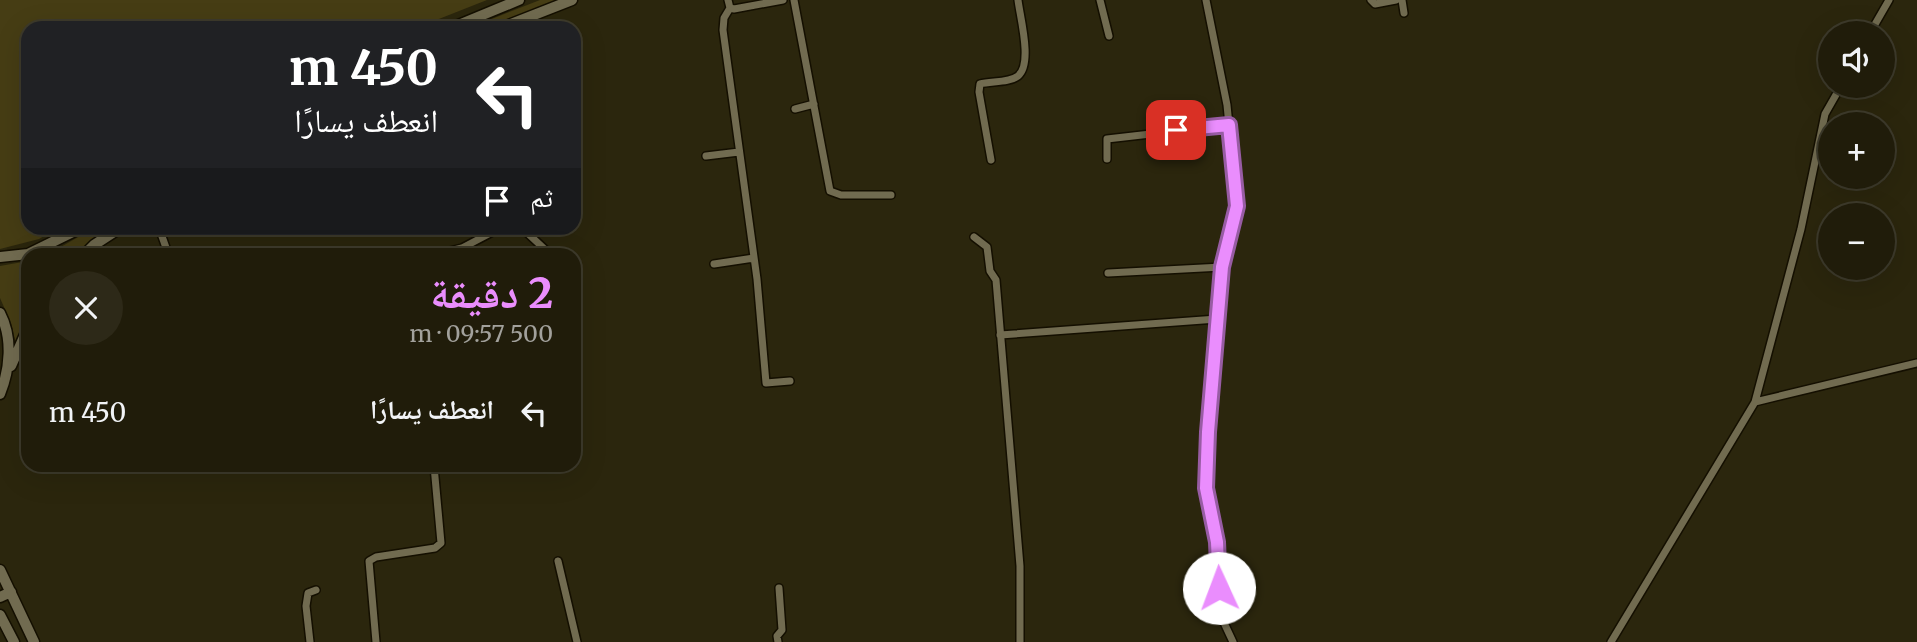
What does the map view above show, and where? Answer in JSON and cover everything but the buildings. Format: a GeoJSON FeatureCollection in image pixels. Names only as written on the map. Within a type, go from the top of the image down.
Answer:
{"type":"FeatureCollection","features":[{"type":"Feature","properties":{"kind":"main road"},"geometry":{"type":"LineString","coordinates":[[468,21],[519,0]]}},
{"type":"Feature","properties":{"kind":"main road"},"geometry":{"type":"LineString","coordinates":[[519,21],[572,0]]}},
{"type":"Feature","properties":{"kind":"main road"},"geometry":{"type":"LineString","coordinates":[[40,248],[66,235]]}},
{"type":"Feature","properties":{"kind":"main road"},"geometry":{"type":"LineString","coordinates":[[91,248],[109,235]]}},
{"type":"Feature","properties":{"kind":"main road"},"geometry":{"type":"LineString","coordinates":[[0,257],[21,255]]}},
{"type":"Feature","properties":{"kind":"main road"},"geometry":{"type":"LineString","coordinates":[[0,313],[9,347],[7,376]]}},
{"type":"Feature","properties":{"kind":"main road"},"geometry":{"type":"LineString","coordinates":[[0,394],[21,344]]}},
{"type":"Feature","properties":{"kind":"main road"},"geometry":{"type":"LineString","coordinates":[[0,570],[34,642]]}},
{"type":"Feature","properties":{"kind":"main road"},"geometry":{"type":"LineString","coordinates":[[0,597],[11,592]]}},
{"type":"Feature","properties":{"kind":"main road"},"geometry":{"type":"LineString","coordinates":[[0,615],[14,642]]}},
{"type":"Feature","properties":{"kind":"street"},"geometry":{"type":"LineString","coordinates":[[783,0],[740,9],[729,4],[723,30],[754,258],[766,383],[790,381]]}},
{"type":"Feature","properties":{"kind":"street"},"geometry":{"type":"LineString","coordinates":[[794,0],[830,191],[841,195],[891,195]]}},
{"type":"Feature","properties":{"kind":"street"},"geometry":{"type":"LineString","coordinates":[[991,160],[979,93],[980,85],[1018,76],[1024,68],[1026,52],[1018,0]]}},
{"type":"Feature","properties":{"kind":"street"},"geometry":{"type":"LineString","coordinates":[[1100,0],[1109,36]]}},
{"type":"Feature","properties":{"kind":"street"},"geometry":{"type":"LineString","coordinates":[[1206,0],[1229,125],[1237,206],[1222,267],[1206,488],[1217,542],[1219,612],[1233,642]]}},
{"type":"Feature","properties":{"kind":"street"},"geometry":{"type":"LineString","coordinates":[[1371,0],[1376,4],[1396,0]]}},
{"type":"Feature","properties":{"kind":"street"},"geometry":{"type":"LineString","coordinates":[[1402,0],[1404,13]]}},
{"type":"Feature","properties":{"kind":"street"},"geometry":{"type":"LineString","coordinates":[[1878,21],[1889,0]]}},
{"type":"Feature","properties":{"kind":"street"},"geometry":{"type":"LineString","coordinates":[[1611,642],[1755,402],[1801,229],[1825,114],[1834,98]]}},
{"type":"Feature","properties":{"kind":"street"},"geometry":{"type":"LineString","coordinates":[[795,109],[814,104]]}},
{"type":"Feature","properties":{"kind":"street"},"geometry":{"type":"LineString","coordinates":[[1107,159],[1108,139],[1229,125]]}},
{"type":"Feature","properties":{"kind":"street"},"geometry":{"type":"LineString","coordinates":[[706,156],[739,152]]}},
{"type":"Feature","properties":{"kind":"street"},"geometry":{"type":"LineString","coordinates":[[462,248],[487,235]]}},
{"type":"Feature","properties":{"kind":"street"},"geometry":{"type":"LineString","coordinates":[[530,235],[543,248]]}},
{"type":"Feature","properties":{"kind":"street"},"geometry":{"type":"LineString","coordinates":[[974,237],[987,247],[989,271],[996,280],[1020,566],[1020,642]]}},
{"type":"Feature","properties":{"kind":"street"},"geometry":{"type":"LineString","coordinates":[[714,264],[754,258]]}},
{"type":"Feature","properties":{"kind":"street"},"geometry":{"type":"LineString","coordinates":[[1108,273],[1222,267]]}},
{"type":"Feature","properties":{"kind":"street"},"geometry":{"type":"LineString","coordinates":[[1000,335],[1217,319]]}},
{"type":"Feature","properties":{"kind":"street"},"geometry":{"type":"LineString","coordinates":[[1755,402],[1917,363]]}},
{"type":"Feature","properties":{"kind":"street"},"geometry":{"type":"LineString","coordinates":[[376,642],[369,561],[376,557],[435,548],[440,543],[434,472]]}},
{"type":"Feature","properties":{"kind":"street"},"geometry":{"type":"LineString","coordinates":[[558,561],[577,642]]}},
{"type":"Feature","properties":{"kind":"street"},"geometry":{"type":"LineString","coordinates":[[778,642],[782,630],[779,588]]}},
{"type":"Feature","properties":{"kind":"street"},"geometry":{"type":"LineString","coordinates":[[310,642],[306,606],[308,593],[316,590]]}},
{"type":"Feature","properties":{"kind":"shaded area"},"geometry":{"type":"Polygon","coordinates":[[[0,0],[487,0],[434,21],[21,21],[21,235],[46,235],[0,249],[0,0]]]}},
{"type":"Feature","properties":{"kind":"shaded area"},"geometry":{"type":"Polygon","coordinates":[[[540,0],[560,0],[507,21],[487,21],[540,0]]]}},
{"type":"Feature","properties":{"kind":"shaded area"},"geometry":{"type":"Polygon","coordinates":[[[82,235],[103,235],[87,248],[59,248],[82,235]]]}},
{"type":"Feature","properties":{"kind":"shaded area"},"geometry":{"type":"Polygon","coordinates":[[[21,262],[21,334],[16,344],[11,323],[0,298],[0,266],[21,262]]]}},
{"type":"Feature","properties":{"kind":"route"},"geometry":{"type":"LineString","coordinates":[[1176,130],[1229,125],[1236,184],[1237,206],[1222,267],[1208,432],[1206,488],[1217,542],[1219,588]]}}]}
